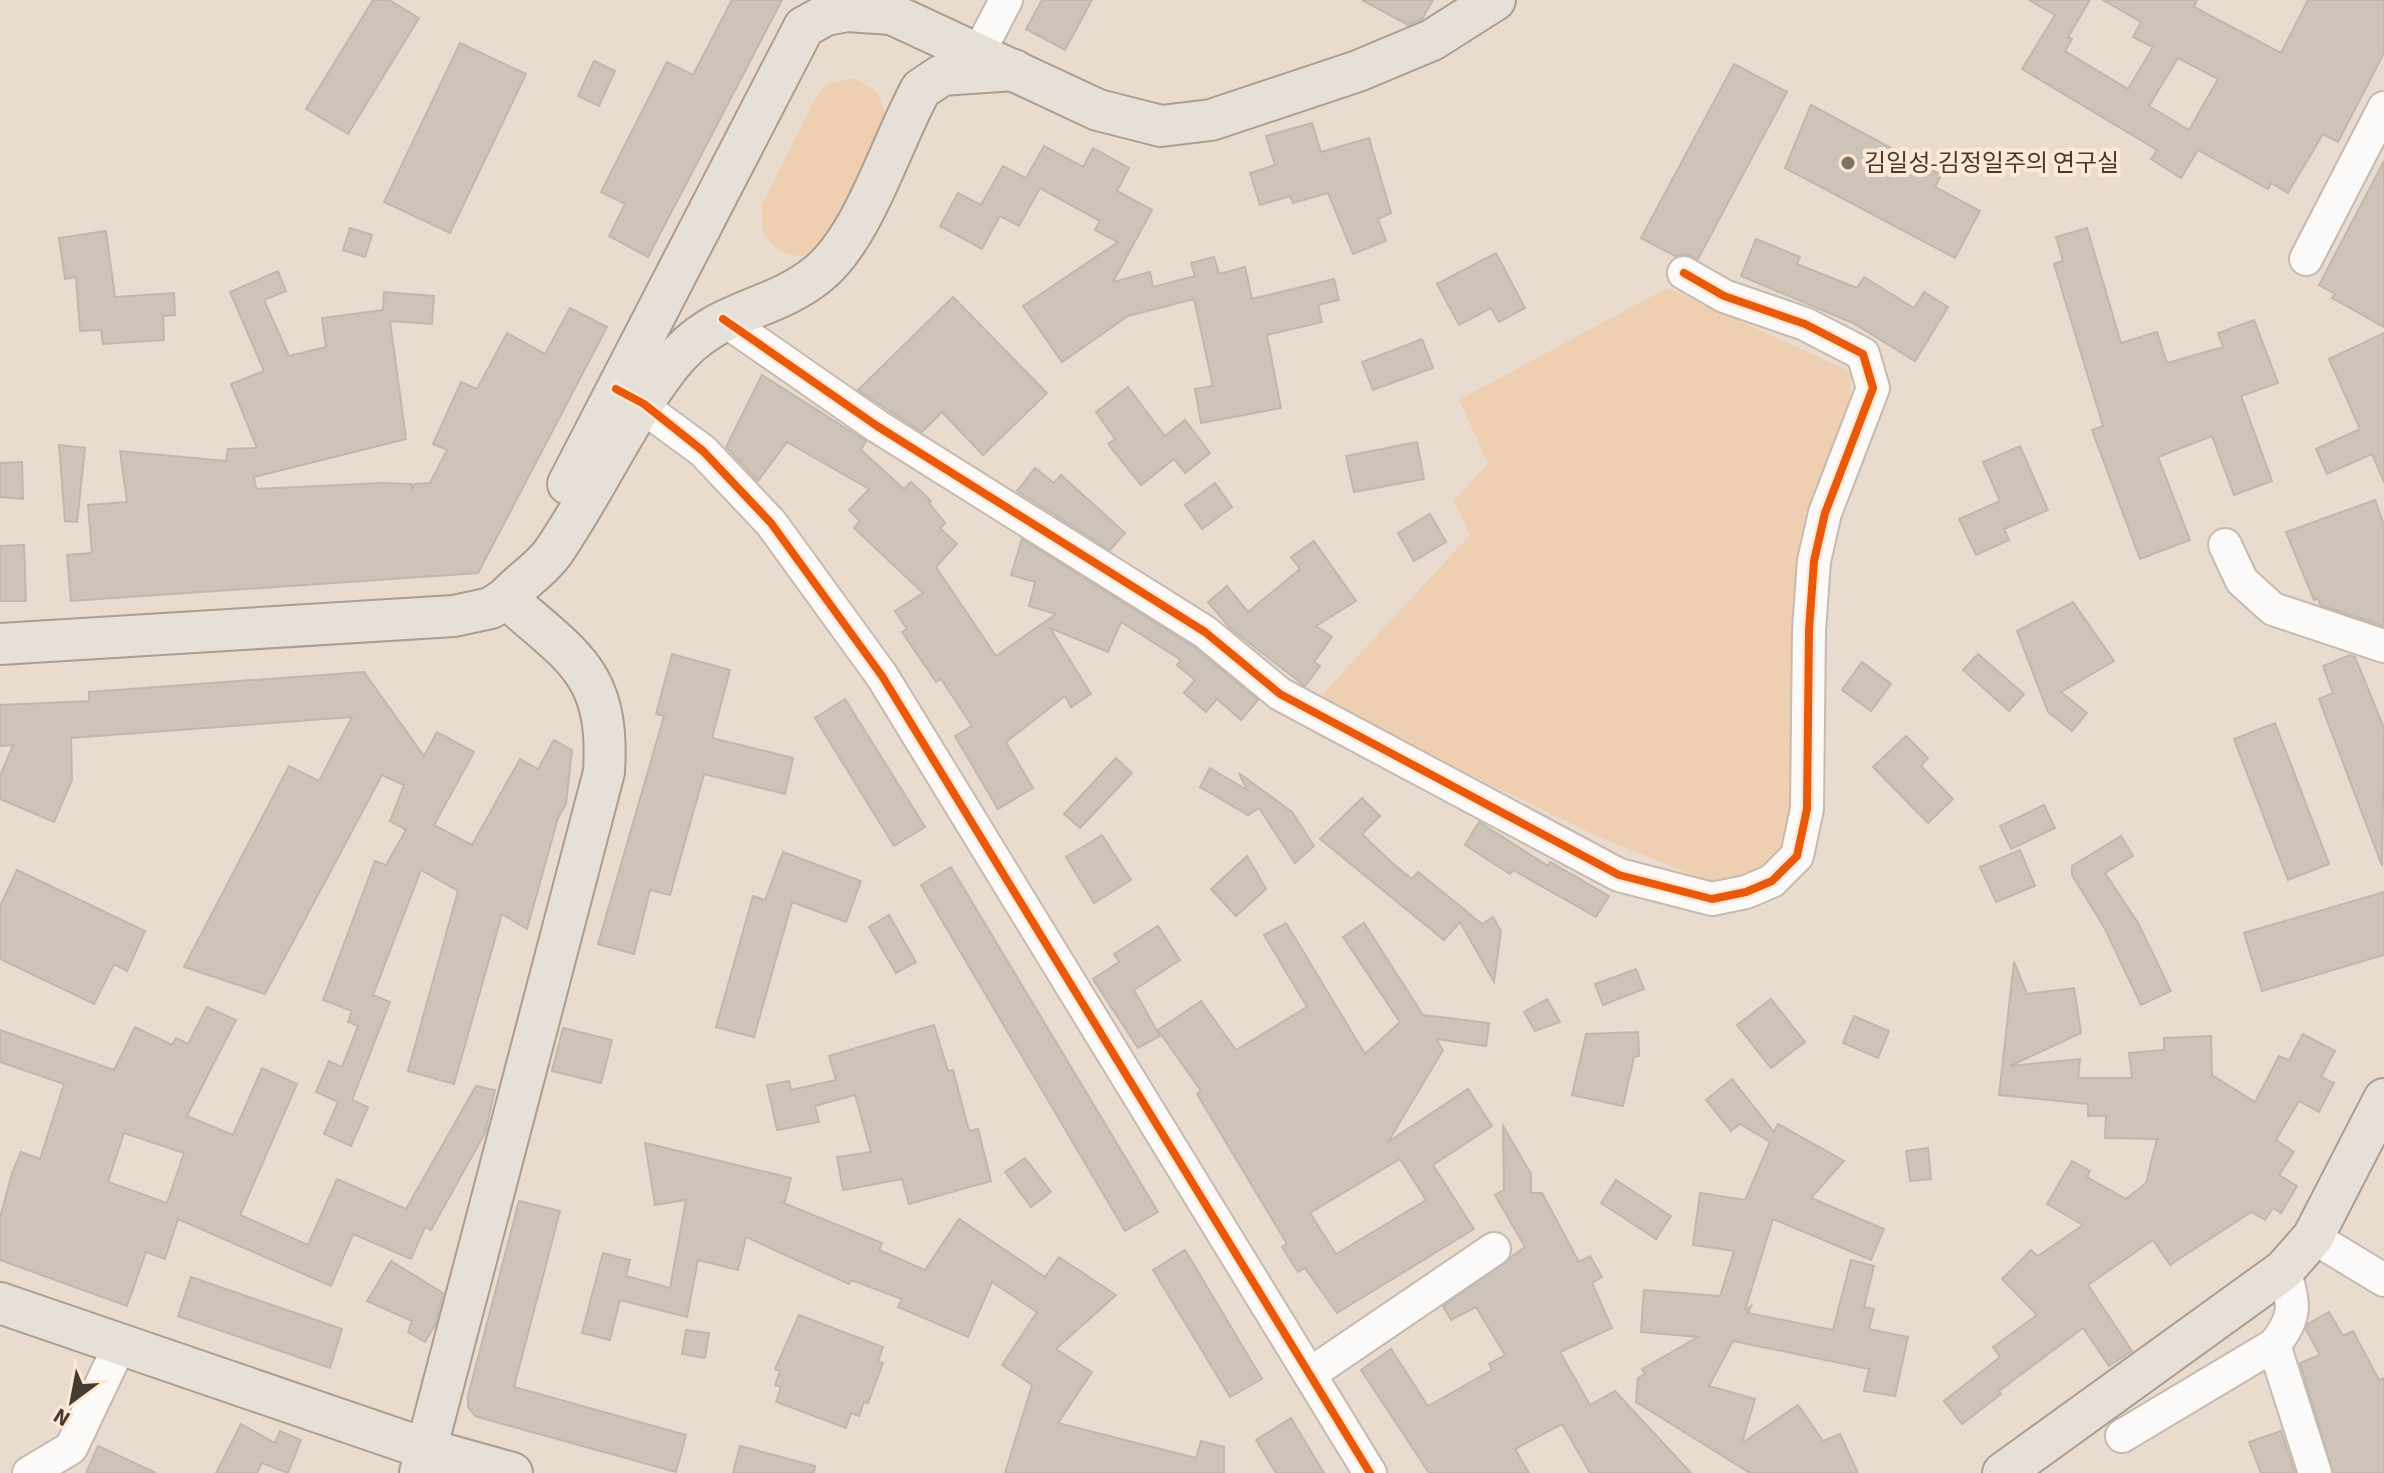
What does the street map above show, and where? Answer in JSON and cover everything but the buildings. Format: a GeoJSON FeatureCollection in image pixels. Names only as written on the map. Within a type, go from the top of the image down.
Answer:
{"type":"FeatureCollection","features":[{"type":"Feature","properties":{"kind":"main road"},"geometry":{"type":"LineString","coordinates":[[0,644],[454,616],[491,608],[512,591],[630,396],[804,27],[826,15],[896,7],[978,54],[1098,110],[1161,126],[1211,120],[1358,71],[1432,40],[1495,0]]}},
{"type":"Feature","properties":{"kind":"main road"},"geometry":{"type":"LineString","coordinates":[[630,396],[671,364],[702,333],[723,319],[790,293],[818,274],[843,250],[921,89],[942,75],[1014,70]]}},
{"type":"Feature","properties":{"kind":"main road"},"geometry":{"type":"LineString","coordinates":[[423,1461],[604,772],[603,708],[588,677],[575,658],[512,591]]}},
{"type":"Feature","properties":{"kind":"main road"},"geometry":{"type":"LineString","coordinates":[[2003,1473],[2284,1270],[2313,1237],[2384,1099]]}},
{"type":"Feature","properties":{"kind":"main road"},"geometry":{"type":"LineString","coordinates":[[0,1303],[120,1345],[423,1461],[512,1473]]}},
{"type":"Feature","properties":{"kind":"street"},"geometry":{"type":"LineString","coordinates":[[978,54],[1006,0]]}},
{"type":"Feature","properties":{"kind":"street"},"geometry":{"type":"LineString","coordinates":[[2306,259],[2384,108]]}},
{"type":"Feature","properties":{"kind":"street"},"geometry":{"type":"LineString","coordinates":[[723,319],[877,426],[1096,560],[1205,632],[1258,672],[1280,694],[1619,875],[1712,899],[1746,892],[1772,881],[1797,856],[1807,809],[1809,630],[1814,561],[1825,513],[1873,388],[1863,354],[1805,324],[1724,296],[1684,273]]}},
{"type":"Feature","properties":{"kind":"street"},"geometry":{"type":"LineString","coordinates":[[630,396],[703,451],[771,523],[882,676],[1370,1473]]}},
{"type":"Feature","properties":{"kind":"street"},"geometry":{"type":"LineString","coordinates":[[2225,545],[2242,581],[2273,609],[2384,646]]}},
{"type":"Feature","properties":{"kind":"street"},"geometry":{"type":"LineString","coordinates":[[2313,1237],[2384,1280]]}},
{"type":"Feature","properties":{"kind":"street"},"geometry":{"type":"LineString","coordinates":[[1310,1374],[1494,1249]]}},
{"type":"Feature","properties":{"kind":"street"},"geometry":{"type":"LineString","coordinates":[[2122,1436],[2274,1345],[2285,1331],[2295,1307],[2284,1270]]}},
{"type":"Feature","properties":{"kind":"street"},"geometry":{"type":"LineString","coordinates":[[29,1473],[71,1448],[120,1345]]}},
{"type":"Feature","properties":{"kind":"street"},"geometry":{"type":"LineString","coordinates":[[2274,1345],[2315,1473]]}},
{"type":"Feature","properties":{"kind":"shaded area"},"geometry":{"type":"Polygon","coordinates":[[[853,78],[878,92],[886,118],[882,132],[844,212],[827,240],[811,253],[787,253],[773,244],[762,231],[762,205],[817,96],[826,85],[853,78]]]}},
{"type":"Feature","properties":{"kind":"shaded area"},"geometry":{"type":"Polygon","coordinates":[[[1667,288],[1851,372],[1850,418],[1798,793],[1784,851],[1747,881],[1712,883],[1595,835],[1464,772],[1321,696],[1470,535],[1454,501],[1488,463],[1459,400],[1667,288]]]}},
{"type":"Feature","properties":{"kind":"cycle path"},"geometry":{"type":"LineString","coordinates":[[723,319],[877,426],[1205,632],[1280,694],[1619,875],[1712,899],[1746,892],[1772,881],[1797,856],[1807,809],[1809,630],[1814,561],[1825,513],[1873,388],[1863,354],[1805,324],[1724,296],[1684,273]]}},
{"type":"Feature","properties":{"kind":"cycle path"},"geometry":{"type":"LineString","coordinates":[[616,389],[644,404],[703,451],[771,523],[882,676],[1370,1473]]}},
{"type":"Feature","properties":{"kind":"place","name":"김일성-김정일주의 연구실"},"geometry":{"type":"Point","coordinates":[1848,163]}}]}
